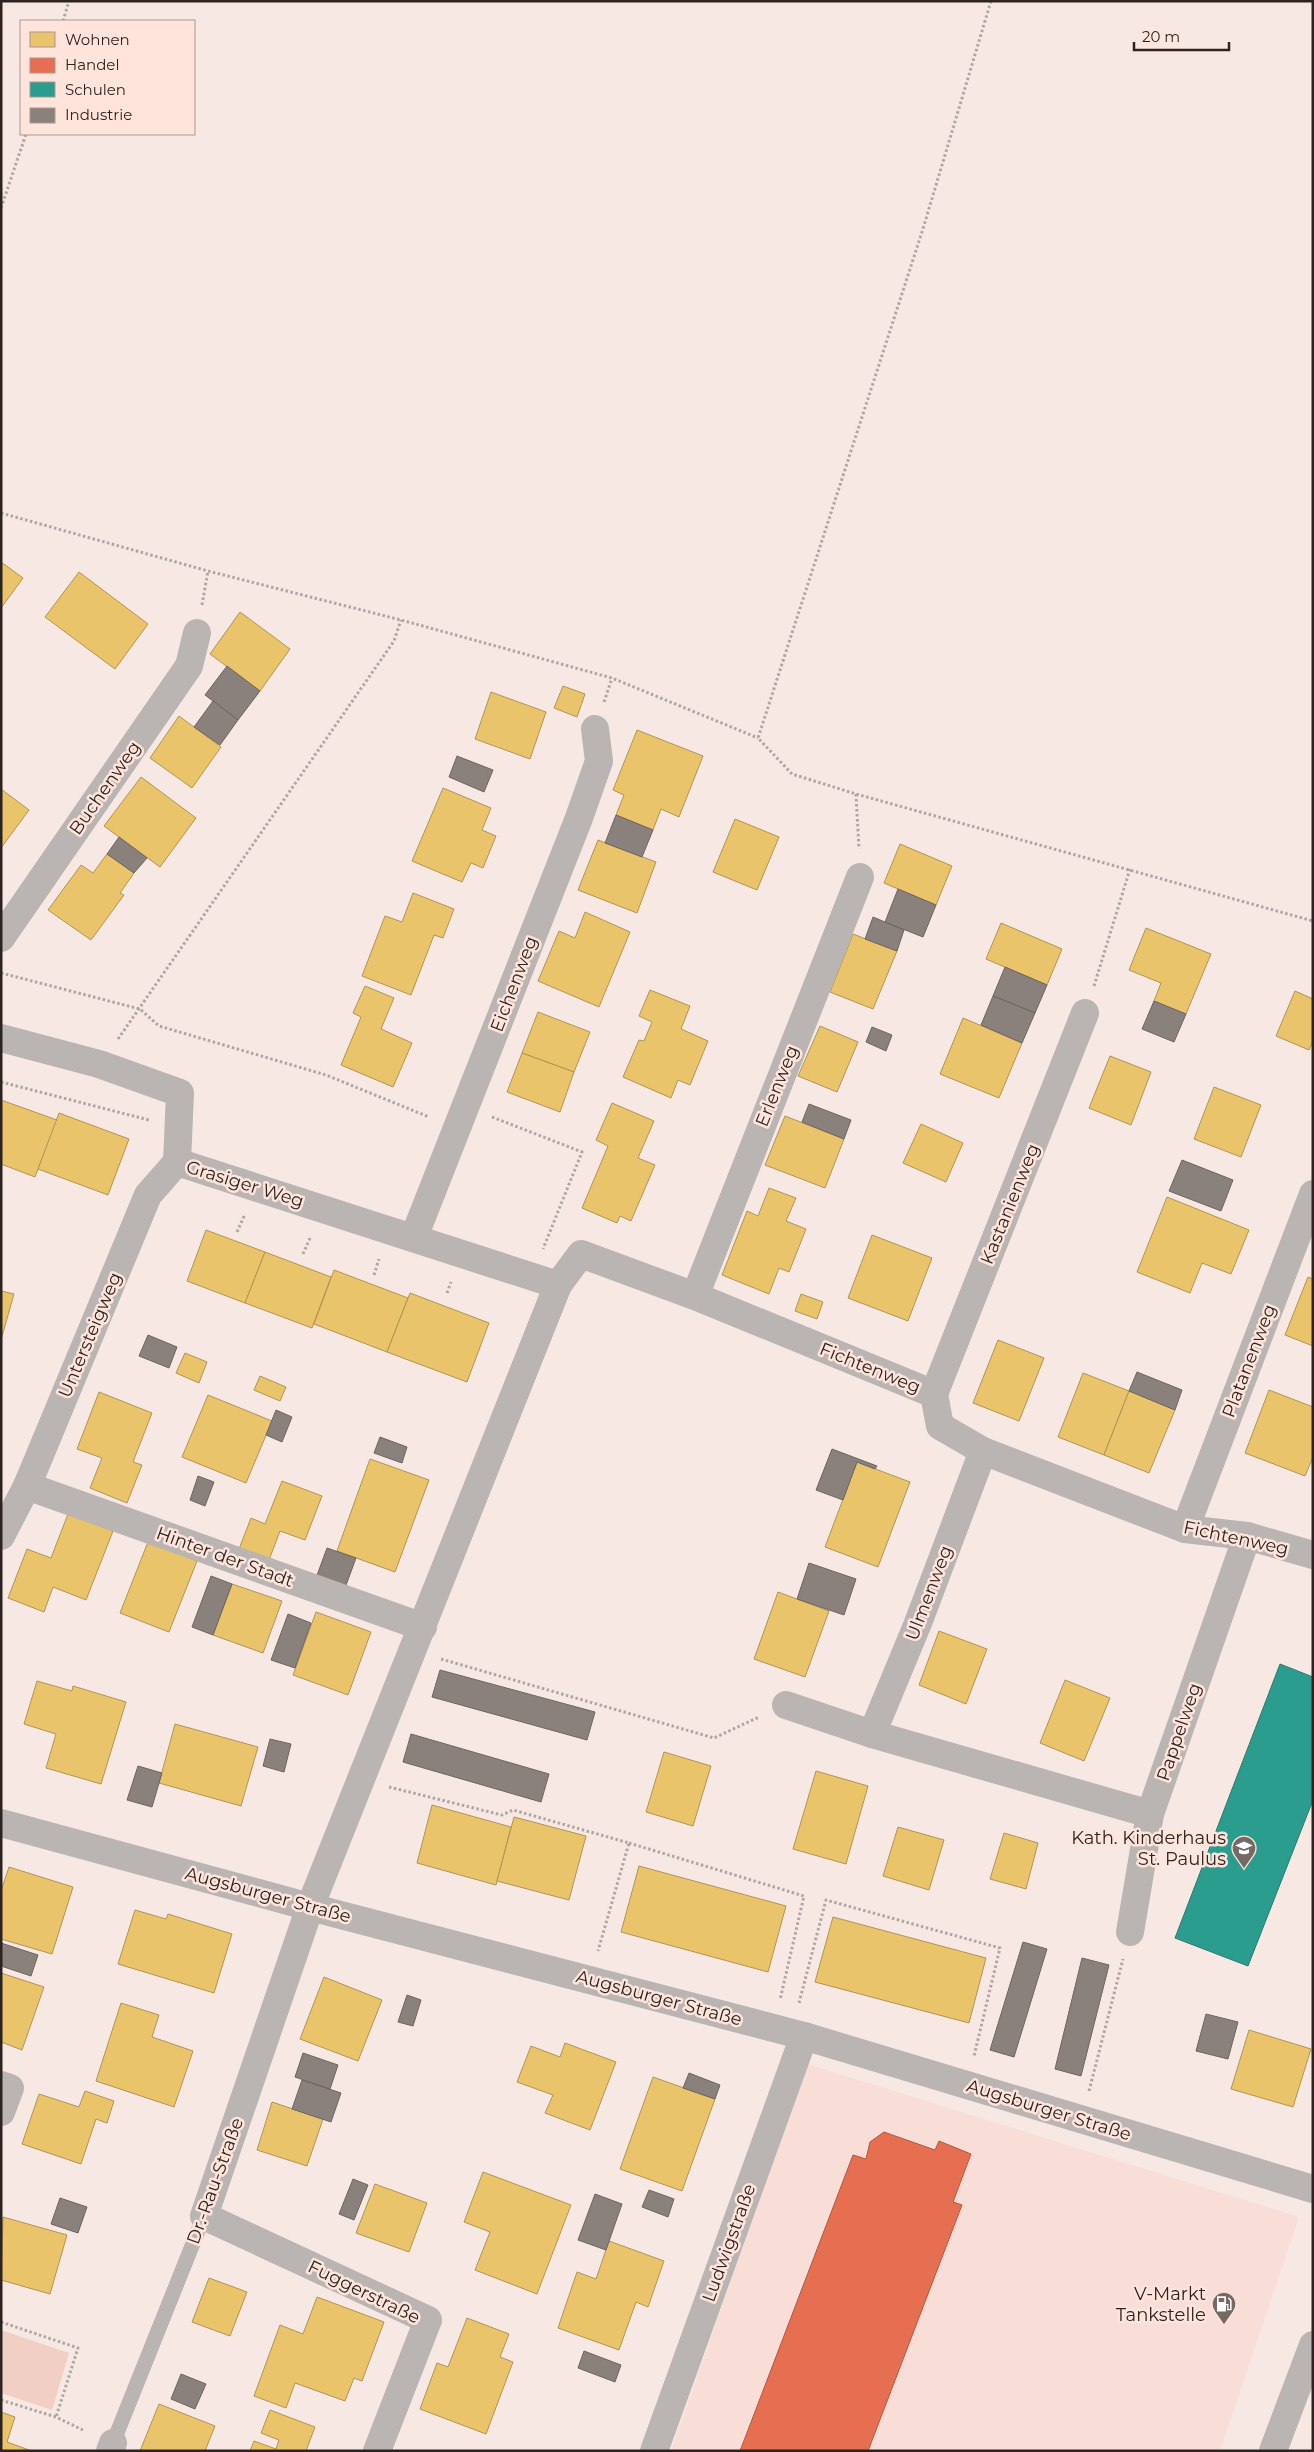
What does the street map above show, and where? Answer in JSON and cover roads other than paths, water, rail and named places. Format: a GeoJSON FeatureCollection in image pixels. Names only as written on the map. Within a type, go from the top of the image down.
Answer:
{"type":"FeatureCollection","features":[{"type":"Feature","properties":{"kind":"street","name":"Buchenweg"},"geometry":{"type":"LineString","coordinates":[[1,938],[189,666],[197,633]]}},
{"type":"Feature","properties":{"kind":"street","name":"Eichenweg"},"geometry":{"type":"LineString","coordinates":[[414,1237],[579,818],[599,760],[595,729]]}},
{"type":"Feature","properties":{"kind":"street","name":"Erlenweg"},"geometry":{"type":"LineString","coordinates":[[695,1296],[860,877]]}},
{"type":"Feature","properties":{"kind":"street","name":"Kastanienweg"},"geometry":{"type":"LineString","coordinates":[[934,1394],[1085,1013]]}},
{"type":"Feature","properties":{"kind":"street","name":"Grasiger Weg"},"geometry":{"type":"LineString","coordinates":[[1,1038],[100,1064],[180,1093],[177,1162],[414,1237],[545,1281]]}},
{"type":"Feature","properties":{"kind":"street","name":"Untersteigweg"},"geometry":{"type":"LineString","coordinates":[[6,1519],[27,1486],[148,1195],[177,1162]]}},
{"type":"Feature","properties":{"kind":"street","name":"Platanenweg"},"geometry":{"type":"LineString","coordinates":[[1185,1529],[1313,1194]]}},
{"type":"Feature","properties":{"kind":"street","name":"Fichtenweg"},"geometry":{"type":"LineString","coordinates":[[545,1281],[581,1254],[695,1296],[934,1394],[940,1426],[983,1451],[1185,1529],[1247,1536],[1313,1555]]}},
{"type":"Feature","properties":{"kind":"street"},"geometry":{"type":"LineString","coordinates":[[310,1907],[418,1639],[545,1281]]}},
{"type":"Feature","properties":{"kind":"street","name":"Ulmenweg"},"geometry":{"type":"LineString","coordinates":[[872,1734],[918,1623],[983,1451]]}},
{"type":"Feature","properties":{"kind":"street","name":"Hinter der Stadt"},"geometry":{"type":"LineString","coordinates":[[27,1486],[418,1639]]}},
{"type":"Feature","properties":{"kind":"street","name":"Pappelweg"},"geometry":{"type":"LineString","coordinates":[[1130,1932],[1150,1814],[1247,1536]]}},
{"type":"Feature","properties":{"kind":"street"},"geometry":{"type":"LineString","coordinates":[[786,1705],[872,1734],[1150,1814]]}},
{"type":"Feature","properties":{"kind":"street","name":"Augsburger Straße"},"geometry":{"type":"LineString","coordinates":[[1,1823],[310,1907],[789,2032],[1313,2189]]}},
{"type":"Feature","properties":{"kind":"street","name":"Dr.-Rau-Straße"},"geometry":{"type":"LineString","coordinates":[[204,2216],[310,1907]]}},
{"type":"Feature","properties":{"kind":"street","name":"Ludwigstraße"},"geometry":{"type":"LineString","coordinates":[[654,2451],[789,2032]]}},
{"type":"Feature","properties":{"kind":"street"},"geometry":{"type":"LineString","coordinates":[[1,2085],[10,2088],[1,2112]]}},
{"type":"Feature","properties":{"kind":"street","name":"Fuggerstraße"},"geometry":{"type":"LineString","coordinates":[[204,2216],[428,2320],[377,2451]]}},
{"type":"Feature","properties":{"kind":"street"},"geometry":{"type":"LineString","coordinates":[[1273,2451],[1313,2345]]}},
{"type":"Feature","properties":{"kind":"lane","name":"Dr.-Rau-Straße"},"geometry":{"type":"LineString","coordinates":[[111,2447],[204,2216]]}},
{"type":"Feature","properties":{"kind":"place","name":"Kath. Kinderhaus St. Paulus"},"geometry":{"type":"Point","coordinates":[1244,1869]}},
{"type":"Feature","properties":{"kind":"place","name":"V-Markt Tankstelle"},"geometry":{"type":"Point","coordinates":[1224,2325]}}]}
